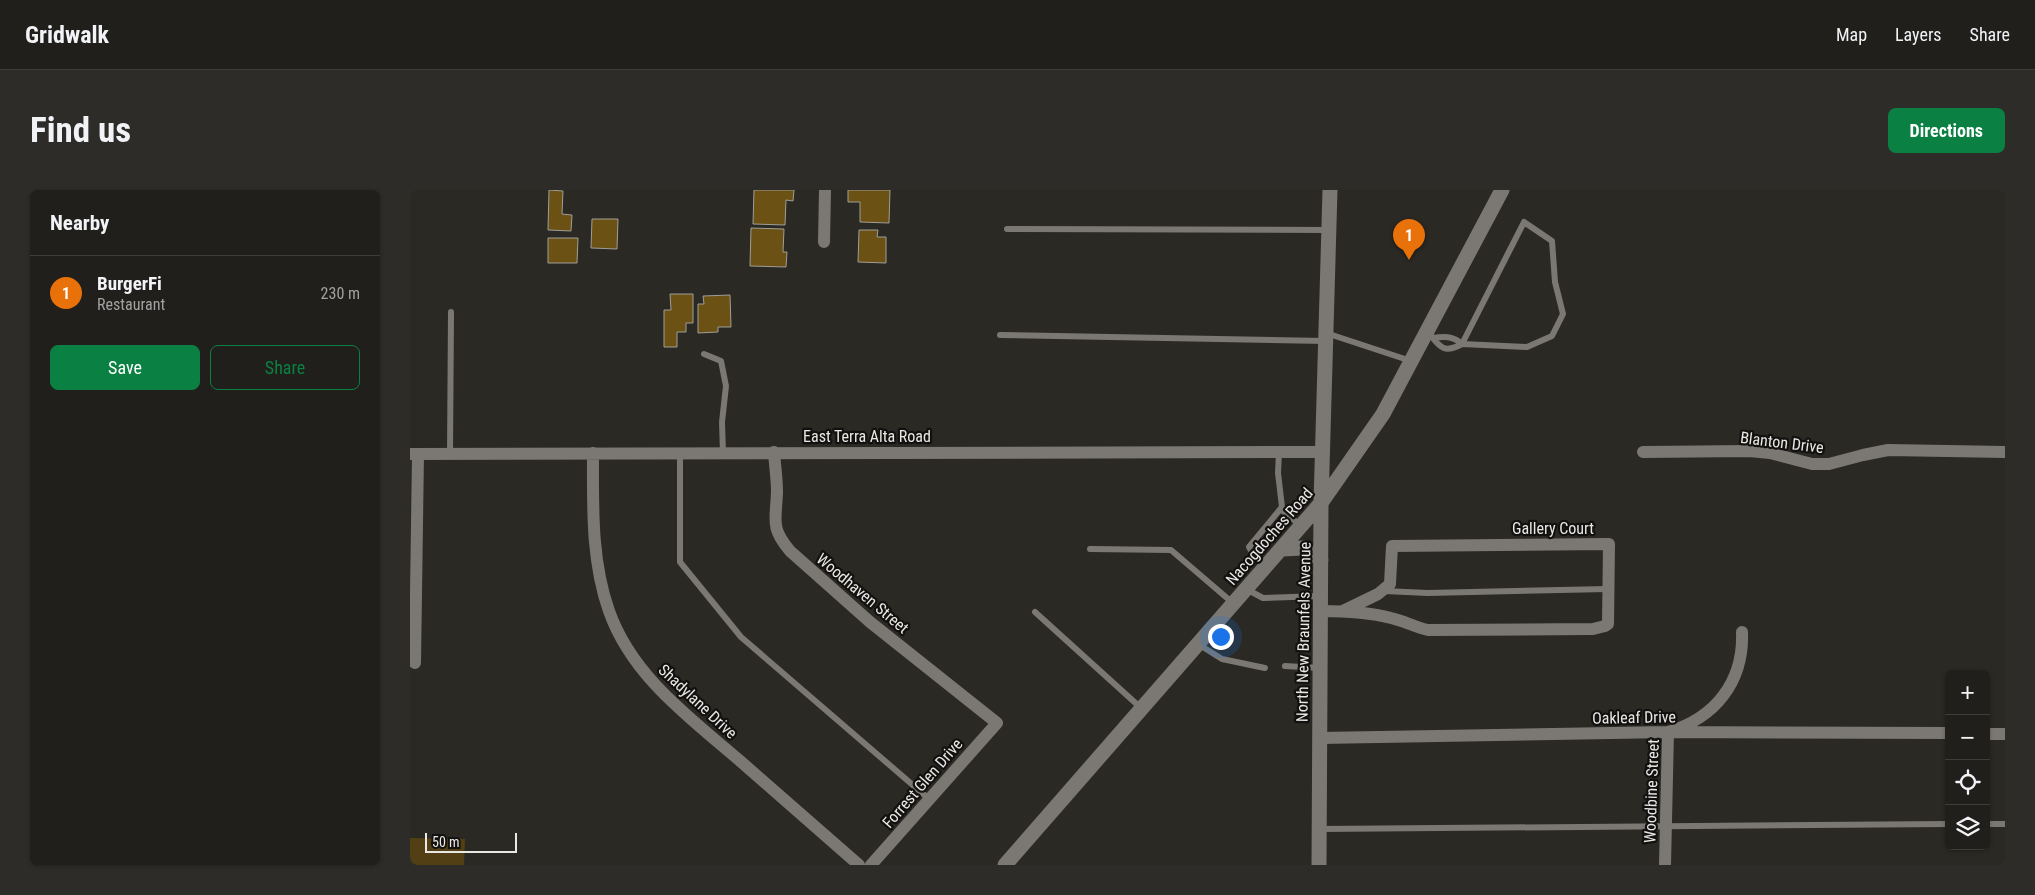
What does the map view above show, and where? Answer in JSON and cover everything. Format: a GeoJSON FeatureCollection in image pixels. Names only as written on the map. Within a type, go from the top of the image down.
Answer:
{"type":"FeatureCollection","features":[{"type":"Feature","properties":{"kind":"main road","name":"North New Braunfels Avenue"},"geometry":{"type":"LineString","coordinates":[[1319,865],[1321,560],[1330,190]]}},
{"type":"Feature","properties":{"kind":"main road","name":"Nacogdoches Road"},"geometry":{"type":"LineString","coordinates":[[1005,865],[1322,503],[1383,414],[1411,361],[1430,335],[1502,190]]}},
{"type":"Feature","properties":{"kind":"main road"},"geometry":{"type":"LineString","coordinates":[[1282,549],[1303,548],[1321,560]]}},
{"type":"Feature","properties":{"kind":"street"},"geometry":{"type":"LineString","coordinates":[[824,190],[824,242]]}},
{"type":"Feature","properties":{"kind":"street","name":"Blanton Drive"},"geometry":{"type":"LineString","coordinates":[[1643,452],[1749,451],[1770,453],[1812,464],[1829,464],[1888,450],[2005,452]]}},
{"type":"Feature","properties":{"kind":"street","name":"Woodhaven Street"},"geometry":{"type":"LineString","coordinates":[[774,452],[777,491],[774,518],[776,529],[782,542],[790,552],[870,622],[997,723]]}},
{"type":"Feature","properties":{"kind":"street","name":"East Terra Alta Road"},"geometry":{"type":"LineString","coordinates":[[414,454],[1323,452]]}},
{"type":"Feature","properties":{"kind":"street","name":"Shadylane Drive"},"geometry":{"type":"LineString","coordinates":[[594,453],[593,527],[597,562],[609,612],[628,649],[659,690],[859,865]]}},
{"type":"Feature","properties":{"kind":"street"},"geometry":{"type":"LineString","coordinates":[[414,454],[415,663]]}},
{"type":"Feature","properties":{"kind":"street","name":"Gallery Court"},"geometry":{"type":"LineString","coordinates":[[1321,603],[1343,611],[1391,618],[1412,627],[1428,630],[1592,629],[1608,624],[1610,544],[1392,546],[1390,584],[1356,607],[1343,611]]}},
{"type":"Feature","properties":{"kind":"street","name":"Woodbine Street"},"geometry":{"type":"LineString","coordinates":[[1665,865],[1668,732],[1684,728],[1701,718],[1723,698],[1733,681],[1740,662],[1742,632]]}},
{"type":"Feature","properties":{"kind":"street","name":"Forrest Glen Drive"},"geometry":{"type":"LineString","coordinates":[[871,865],[997,723]]}},
{"type":"Feature","properties":{"kind":"street","name":"Oakleaf Drive"},"geometry":{"type":"LineString","coordinates":[[1319,738],[1668,732],[1945,733]]}},
{"type":"Feature","properties":{"kind":"street"},"geometry":{"type":"LineString","coordinates":[[1990,734],[2005,734]]}},
{"type":"Feature","properties":{"kind":"lane"},"geometry":{"type":"LineString","coordinates":[[1430,335],[1435,344],[1441,348],[1454,349],[1462,344],[1524,222],[1552,241],[1555,282],[1563,314],[1552,336],[1527,347],[1462,344],[1456,338],[1430,335]]}},
{"type":"Feature","properties":{"kind":"lane"},"geometry":{"type":"LineString","coordinates":[[1007,229],[1329,230]]}},
{"type":"Feature","properties":{"kind":"lane"},"geometry":{"type":"LineString","coordinates":[[450,454],[451,312]]}},
{"type":"Feature","properties":{"kind":"lane"},"geometry":{"type":"LineString","coordinates":[[1000,335],[1326,337],[1411,361]]}},
{"type":"Feature","properties":{"kind":"lane"},"geometry":{"type":"LineString","coordinates":[[704,354],[720,361],[724,372],[726,386],[722,422],[723,453]]}},
{"type":"Feature","properties":{"kind":"lane"},"geometry":{"type":"LineString","coordinates":[[1279,452],[1278,473],[1282,507],[1284,512],[1301,526]]}},
{"type":"Feature","properties":{"kind":"lane"},"geometry":{"type":"LineString","coordinates":[[680,453],[680,562],[741,637],[929,799]]}},
{"type":"Feature","properties":{"kind":"lane"},"geometry":{"type":"LineString","coordinates":[[1266,567],[1252,554],[1249,547],[1282,507]]}},
{"type":"Feature","properties":{"kind":"lane"},"geometry":{"type":"LineString","coordinates":[[1090,549],[1170,550],[1234,604]]}},
{"type":"Feature","properties":{"kind":"lane"},"geometry":{"type":"LineString","coordinates":[[1246,589],[1263,598],[1321,603]]}},
{"type":"Feature","properties":{"kind":"lane"},"geometry":{"type":"LineString","coordinates":[[1382,591],[1428,593],[1608,589]]}},
{"type":"Feature","properties":{"kind":"lane"},"geometry":{"type":"LineString","coordinates":[[1035,612],[1142,708]]}},
{"type":"Feature","properties":{"kind":"lane"},"geometry":{"type":"LineString","coordinates":[[1198,644],[1222,660],[1265,668]]}},
{"type":"Feature","properties":{"kind":"lane"},"geometry":{"type":"LineString","coordinates":[[1285,666],[1320,668]]}},
{"type":"Feature","properties":{"kind":"lane"},"geometry":{"type":"LineString","coordinates":[[1319,829],[1945,824]]}},
{"type":"Feature","properties":{"kind":"lane"},"geometry":{"type":"LineString","coordinates":[[1990,824],[2005,824]]}},
{"type":"Feature","properties":{"kind":"shaded area"},"geometry":{"type":"Polygon","coordinates":[[[410,838],[465,839],[464,865],[410,865],[410,838]]]}},
{"type":"Feature","properties":{"kind":"building"},"geometry":{"type":"Polygon","coordinates":[[[549,190],[563,191],[562,214],[572,215],[571,231],[548,230],[549,190]]]}},
{"type":"Feature","properties":{"kind":"building"},"geometry":{"type":"Polygon","coordinates":[[[754,190],[794,190],[793,201],[786,200],[785,225],[753,224],[754,190]]]}},
{"type":"Feature","properties":{"kind":"building"},"geometry":{"type":"Polygon","coordinates":[[[848,190],[890,190],[889,223],[860,222],[860,202],[848,202],[848,190]]]}},
{"type":"Feature","properties":{"kind":"building"},"geometry":{"type":"Polygon","coordinates":[[[592,219],[618,219],[617,249],[591,248],[592,219]]]}},
{"type":"Feature","properties":{"kind":"building"},"geometry":{"type":"Polygon","coordinates":[[[751,228],[784,229],[783,252],[787,252],[786,267],[750,266],[751,228]]]}},
{"type":"Feature","properties":{"kind":"building"},"geometry":{"type":"Polygon","coordinates":[[[859,230],[878,230],[877,237],[886,237],[886,263],[858,262],[859,230]]]}},
{"type":"Feature","properties":{"kind":"building"},"geometry":{"type":"Polygon","coordinates":[[[548,238],[578,238],[577,263],[548,263],[548,238]]]}},
{"type":"Feature","properties":{"kind":"building"},"geometry":{"type":"Polygon","coordinates":[[[670,294],[693,294],[693,323],[686,323],[686,332],[677,332],[677,347],[664,347],[664,310],[671,310],[670,294]]]}},
{"type":"Feature","properties":{"kind":"building"},"geometry":{"type":"Polygon","coordinates":[[[730,295],[731,327],[718,327],[718,332],[698,333],[698,304],[704,304],[703,296],[730,295]]]}},
{"type":"Feature","properties":{"kind":"place","name":"BurgerFi"},"geometry":{"type":"Point","coordinates":[1409,260]}}]}
